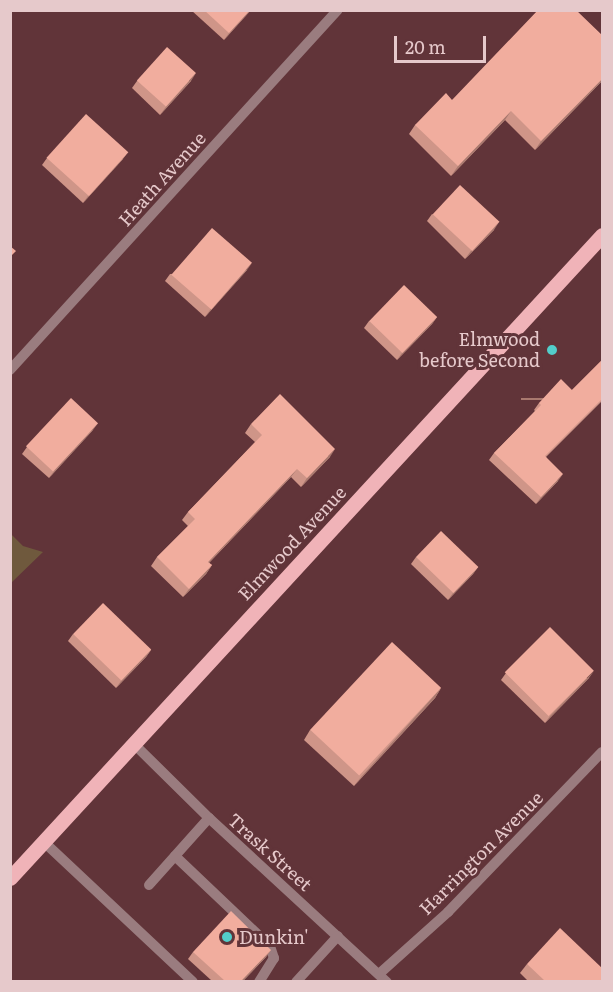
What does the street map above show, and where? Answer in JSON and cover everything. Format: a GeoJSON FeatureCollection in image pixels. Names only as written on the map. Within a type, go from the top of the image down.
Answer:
{"type":"FeatureCollection","features":[{"type":"Feature","properties":{"kind":"main road","name":"Elmwood Avenue"},"geometry":{"type":"LineString","coordinates":[[10,878],[603,235]]}},
{"type":"Feature","properties":{"kind":"street","name":"Heath Avenue"},"geometry":{"type":"LineString","coordinates":[[10,370],[338,10]]}},
{"type":"Feature","properties":{"kind":"street","name":"Trask Street"},"geometry":{"type":"LineString","coordinates":[[134,744],[209,818],[383,978]]}},
{"type":"Feature","properties":{"kind":"street","name":"Harrington Avenue"},"geometry":{"type":"LineString","coordinates":[[383,978],[603,752]]}},
{"type":"Feature","properties":{"kind":"street"},"geometry":{"type":"LineString","coordinates":[[149,885],[209,818]]}},
{"type":"Feature","properties":{"kind":"street"},"geometry":{"type":"LineString","coordinates":[[44,842],[193,981]]}},
{"type":"Feature","properties":{"kind":"street"},"geometry":{"type":"LineString","coordinates":[[175,856],[270,946],[274,958],[259,981]]}},
{"type":"Feature","properties":{"kind":"street"},"geometry":{"type":"LineString","coordinates":[[296,981],[338,936]]}},
{"type":"Feature","properties":{"kind":"shaded area"},"geometry":{"type":"Polygon","coordinates":[[[11,534],[23,546],[43,552],[11,583],[11,534]]]}},
{"type":"Feature","properties":{"kind":"building"},"geometry":{"type":"Polygon","coordinates":[[[204,10],[250,10],[229,33],[204,10]]]}},
{"type":"Feature","properties":{"kind":"building"},"geometry":{"type":"Polygon","coordinates":[[[538,10],[576,10],[603,36],[603,78],[541,141],[511,111],[458,166],[415,125],[446,93],[452,100],[538,10]]]}},
{"type":"Feature","properties":{"kind":"building"},"geometry":{"type":"Polygon","coordinates":[[[167,47],[196,73],[166,107],[137,80],[167,47]]]}},
{"type":"Feature","properties":{"kind":"building"},"geometry":{"type":"Polygon","coordinates":[[[86,114],[128,152],[89,196],[47,158],[86,114]]]}},
{"type":"Feature","properties":{"kind":"building"},"geometry":{"type":"Polygon","coordinates":[[[460,185],[499,222],[472,251],[433,214],[460,185]]]}},
{"type":"Feature","properties":{"kind":"building"},"geometry":{"type":"Polygon","coordinates":[[[212,228],[252,263],[211,310],[171,275],[212,228]]]}},
{"type":"Feature","properties":{"kind":"building"},"geometry":{"type":"Polygon","coordinates":[[[10,246],[16,251],[10,257],[10,246]]]}},
{"type":"Feature","properties":{"kind":"building"},"geometry":{"type":"Polygon","coordinates":[[[404,285],[437,317],[402,353],[369,321],[404,285]]]}},
{"type":"Feature","properties":{"kind":"building"},"geometry":{"type":"Polygon","coordinates":[[[603,359],[603,398],[545,456],[563,474],[541,497],[494,453],[541,405],[539,403],[561,379],[572,390],[603,359]]]}},
{"type":"Feature","properties":{"kind":"building"},"geometry":{"type":"Polygon","coordinates":[[[280,394],[335,449],[307,478],[297,469],[208,562],[212,565],[189,589],[157,557],[195,519],[188,512],[262,435],[251,424],[280,394]]]}},
{"type":"Feature","properties":{"kind":"building"},"geometry":{"type":"Polygon","coordinates":[[[71,398],[98,423],[53,472],[26,446],[71,398]]]}},
{"type":"Feature","properties":{"kind":"building"},"geometry":{"type":"Polygon","coordinates":[[[441,531],[478,567],[453,593],[416,557],[441,531]]]}},
{"type":"Feature","properties":{"kind":"building"},"geometry":{"type":"Polygon","coordinates":[[[103,603],[151,650],[121,680],[73,634],[103,603]]]}},
{"type":"Feature","properties":{"kind":"building"},"geometry":{"type":"Polygon","coordinates":[[[550,627],[594,671],[549,716],[505,672],[550,627]]]}},
{"type":"Feature","properties":{"kind":"building"},"geometry":{"type":"Polygon","coordinates":[[[392,642],[441,688],[359,775],[310,730],[392,642]]]}},
{"type":"Feature","properties":{"kind":"building","name":"Dunkin'"},"geometry":{"type":"Polygon","coordinates":[[[231,911],[271,950],[241,981],[225,981],[193,952],[231,911]]]}},
{"type":"Feature","properties":{"kind":"building"},"geometry":{"type":"Polygon","coordinates":[[[560,928],[603,969],[603,981],[545,981],[527,964],[560,928]]]}},
{"type":"Feature","properties":{"kind":"place","name":"Elmwood before Second"},"geometry":{"type":"Point","coordinates":[552,350]}},
{"type":"Feature","properties":{"kind":"place","name":"Dunkin'"},"geometry":{"type":"Point","coordinates":[227,937]}}]}
